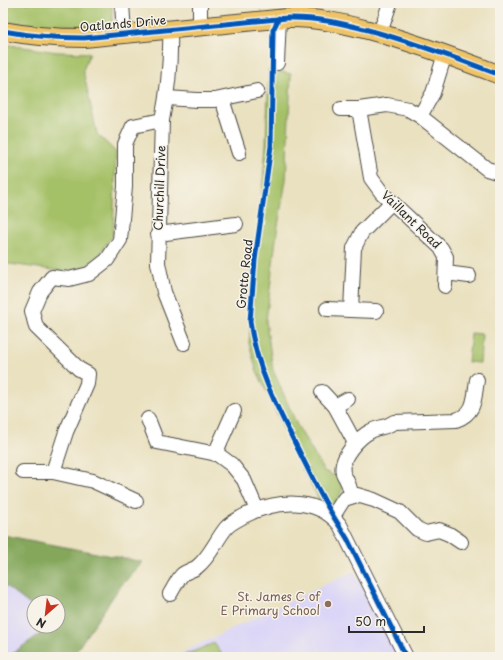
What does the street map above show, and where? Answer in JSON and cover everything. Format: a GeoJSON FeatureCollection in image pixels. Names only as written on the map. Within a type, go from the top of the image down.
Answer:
{"type":"FeatureCollection","features":[{"type":"Feature","properties":{"kind":"main road","name":"Oatlands Drive"},"geometry":{"type":"LineString","coordinates":[[3,31],[28,36],[65,38],[124,35],[170,29],[298,17],[334,22],[380,33],[445,54],[500,75]]}},
{"type":"Feature","properties":{"kind":"street"},"geometry":{"type":"LineString","coordinates":[[122,3],[124,35]]}},
{"type":"Feature","properties":{"kind":"street"},"geometry":{"type":"LineString","coordinates":[[200,3],[200,26]]}},
{"type":"Feature","properties":{"kind":"street"},"geometry":{"type":"LineString","coordinates":[[380,33],[390,3]]}},
{"type":"Feature","properties":{"kind":"street"},"geometry":{"type":"LineString","coordinates":[[277,63],[279,18]]}},
{"type":"Feature","properties":{"kind":"street","name":"Churchill Drive"},"geometry":{"type":"LineString","coordinates":[[170,29],[171,51],[162,120],[158,263],[164,292],[184,343]]}},
{"type":"Feature","properties":{"kind":"street"},"geometry":{"type":"LineString","coordinates":[[420,116],[433,93],[445,54]]}},
{"type":"Feature","properties":{"kind":"street"},"geometry":{"type":"LineString","coordinates":[[166,98],[215,100],[257,91]]}},
{"type":"Feature","properties":{"kind":"street"},"geometry":{"type":"LineString","coordinates":[[222,99],[239,153]]}},
{"type":"Feature","properties":{"kind":"street"},"geometry":{"type":"LineString","coordinates":[[341,109],[359,109],[387,105],[408,109],[420,116],[487,169],[500,173]]}},
{"type":"Feature","properties":{"kind":"street","name":"Vaillant Road"},"geometry":{"type":"LineString","coordinates":[[359,109],[372,178],[382,193],[441,248],[446,257],[445,280],[469,276]]}},
{"type":"Feature","properties":{"kind":"street"},"geometry":{"type":"LineString","coordinates":[[53,472],[66,432],[87,384],[88,374],[79,369],[36,327],[32,311],[40,292],[52,277],[69,278],[89,274],[107,260],[120,240],[125,187],[125,144],[133,126],[162,120]]}},
{"type":"Feature","properties":{"kind":"street"},"geometry":{"type":"LineString","coordinates":[[351,310],[354,248],[362,232],[392,202]]}},
{"type":"Feature","properties":{"kind":"street"},"geometry":{"type":"LineString","coordinates":[[158,234],[236,224]]}},
{"type":"Feature","properties":{"kind":"street"},"geometry":{"type":"LineString","coordinates":[[327,309],[376,311]]}},
{"type":"Feature","properties":{"kind":"street"},"geometry":{"type":"LineString","coordinates":[[352,496],[348,482],[343,474],[343,469],[347,454],[355,443],[372,430],[387,427],[394,422],[456,420],[461,418],[469,412],[474,405],[477,380]]}},
{"type":"Feature","properties":{"kind":"street"},"geometry":{"type":"LineString","coordinates":[[322,392],[335,406],[355,443]]}},
{"type":"Feature","properties":{"kind":"street"},"geometry":{"type":"LineString","coordinates":[[335,406],[348,398]]}},
{"type":"Feature","properties":{"kind":"street"},"geometry":{"type":"LineString","coordinates":[[215,454],[234,411]]}},
{"type":"Feature","properties":{"kind":"street"},"geometry":{"type":"LineString","coordinates":[[148,419],[157,442],[215,454],[232,465],[244,480],[256,510]]}},
{"type":"Feature","properties":{"kind":"street"},"geometry":{"type":"LineString","coordinates":[[23,472],[53,472],[93,481],[136,501]]}},
{"type":"Feature","properties":{"kind":"street"},"geometry":{"type":"LineString","coordinates":[[333,516],[344,499],[357,495],[374,500],[400,512],[417,529],[426,533],[439,530],[461,542]]}},
{"type":"Feature","properties":{"kind":"street"},"geometry":{"type":"LineString","coordinates":[[170,594],[182,574],[197,567],[210,552],[227,526],[256,510],[290,504],[306,505],[323,510],[333,516],[340,525],[406,657]]}},
{"type":"Feature","properties":{"kind":"shaded area"},"geometry":{"type":"Polygon","coordinates":[[[3,535],[51,594],[26,594],[26,634],[45,634],[24,657],[3,657],[3,535]]]}},
{"type":"Feature","properties":{"kind":"shaded area","name":"St. James C of E Primary School"},"geometry":{"type":"Polygon","coordinates":[[[354,571],[400,657],[172,657],[354,571]]]}},
{"type":"Feature","properties":{"kind":"green space"},"geometry":{"type":"Polygon","coordinates":[[[3,3],[112,3],[112,23],[102,26],[85,26],[3,22],[3,3]]]}},
{"type":"Feature","properties":{"kind":"green space"},"geometry":{"type":"Polygon","coordinates":[[[3,44],[57,52],[90,53],[83,70],[97,134],[116,152],[113,235],[99,255],[84,268],[67,272],[3,263],[3,44]]]}},
{"type":"Feature","properties":{"kind":"green space"},"geometry":{"type":"Polygon","coordinates":[[[269,69],[291,74],[286,180],[277,231],[266,321],[273,370],[297,425],[324,471],[337,477],[343,487],[340,496],[334,503],[322,506],[303,470],[256,369],[249,343],[266,146],[269,69]]]}},
{"type":"Feature","properties":{"kind":"green space"},"geometry":{"type":"Polygon","coordinates":[[[471,333],[482,334],[480,363],[468,362],[471,333]]]}},
{"type":"Feature","properties":{"kind":"green space"},"geometry":{"type":"Polygon","coordinates":[[[3,535],[143,562],[119,588],[72,657],[3,657],[3,647],[9,656],[40,634],[66,634],[66,594],[26,594],[26,602],[3,584],[3,535]]]}},
{"type":"Feature","properties":{"kind":"green space"},"geometry":{"type":"Polygon","coordinates":[[[214,643],[224,657],[180,657],[214,643]]]}},
{"type":"Feature","properties":{"kind":"cycle path","name":"Grotto Road"},"geometry":{"type":"LineString","coordinates":[[279,18],[273,30],[271,146],[255,260],[250,321],[253,338],[262,371],[282,418],[323,498],[348,540],[406,657]]}},
{"type":"Feature","properties":{"kind":"cycle path"},"geometry":{"type":"LineString","coordinates":[[3,31],[64,38],[84,38],[287,18],[307,18],[358,27],[434,51],[500,75]]}},
{"type":"Feature","properties":{"kind":"place","name":"St. James C of E Primary School"},"geometry":{"type":"Point","coordinates":[328,604]}}]}
